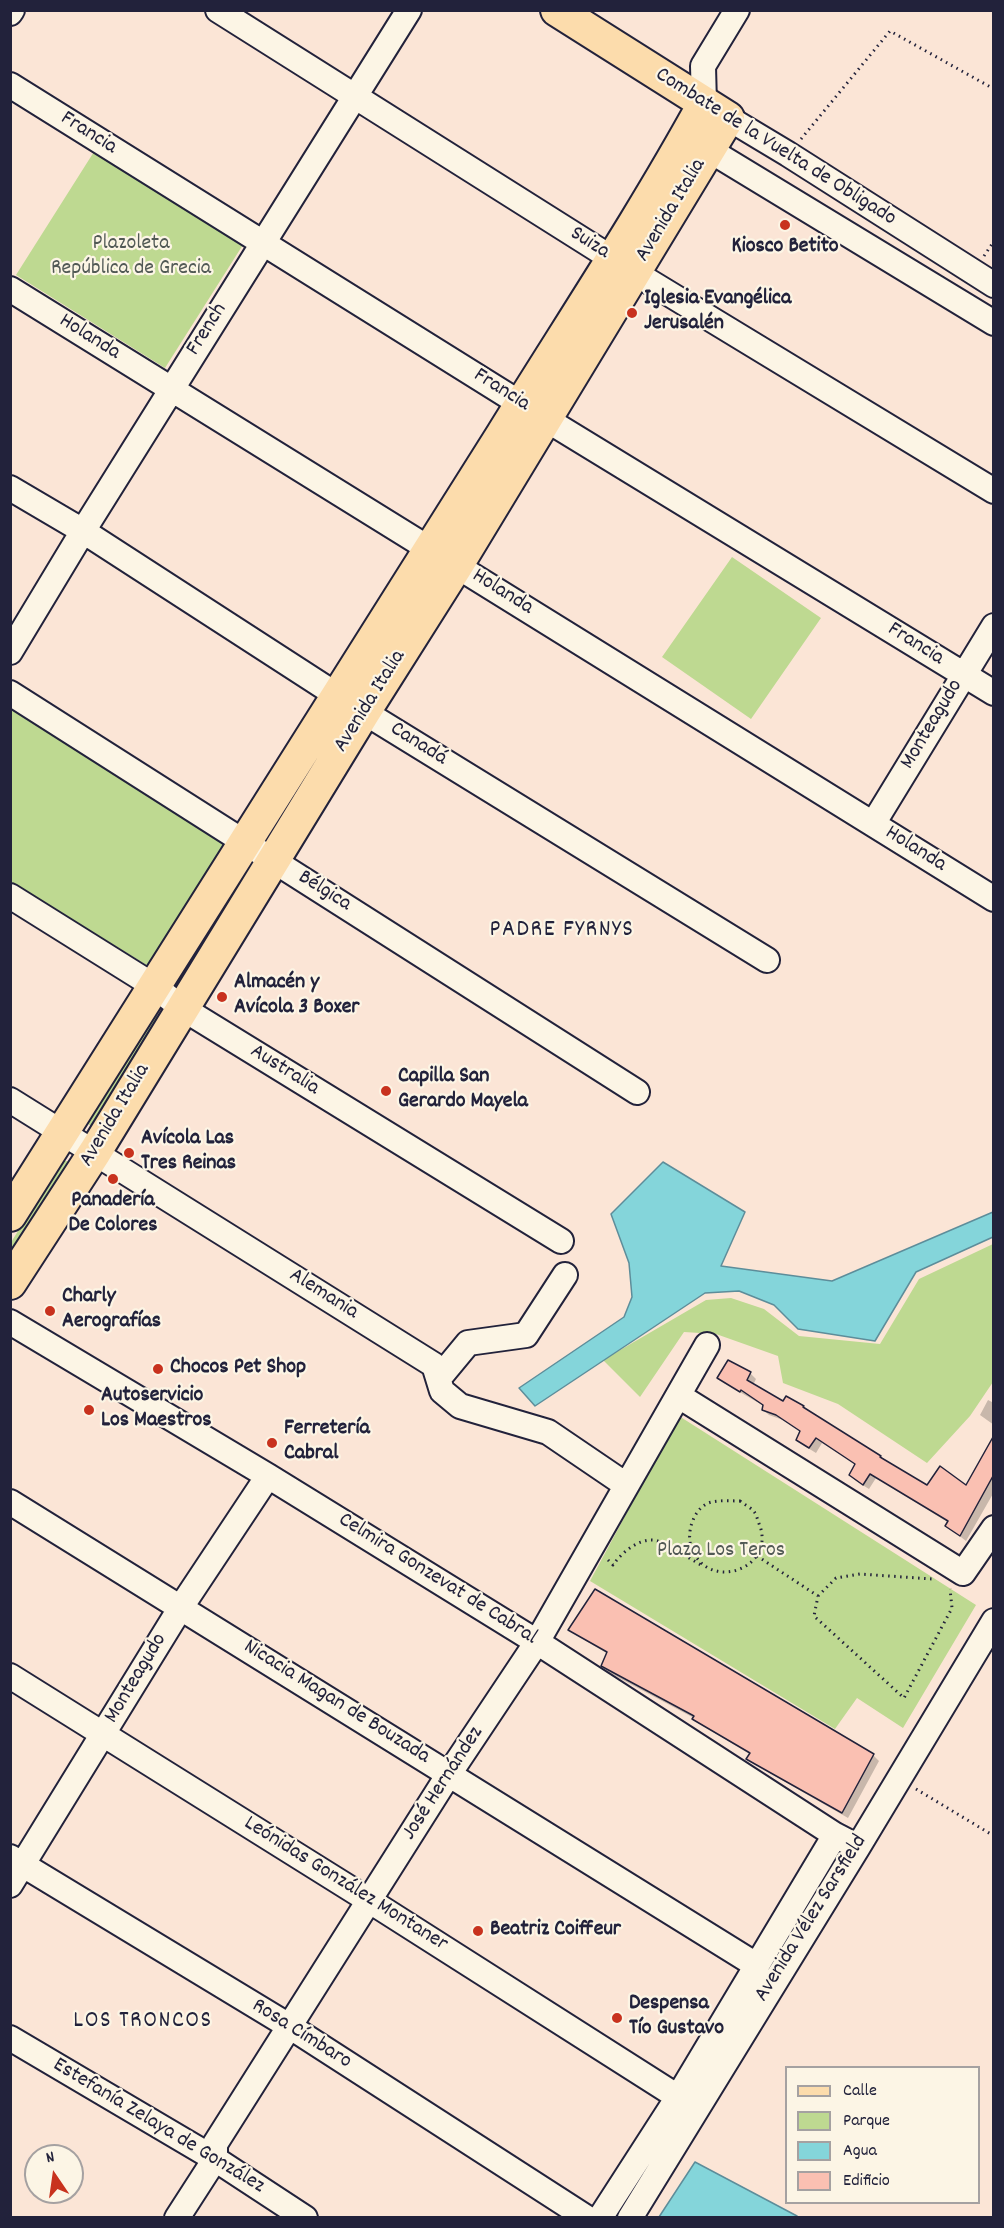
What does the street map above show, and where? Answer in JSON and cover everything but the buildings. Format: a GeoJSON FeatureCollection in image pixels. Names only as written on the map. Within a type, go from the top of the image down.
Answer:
{"type":"FeatureCollection","features":[{"type":"Feature","properties":{"kind":"main road","name":"Combate de la Vuelta de Obligado"},"geometry":{"type":"LineString","coordinates":[[557,10],[716,111]]}},
{"type":"Feature","properties":{"kind":"main road","name":"Avenida Italia"},"geometry":{"type":"LineString","coordinates":[[10,1215],[244,841],[351,704],[444,557],[716,111]]}},
{"type":"Feature","properties":{"kind":"main road","name":"Avenida Italia"},"geometry":{"type":"LineString","coordinates":[[12,1279],[95,1152],[273,860],[351,704]]}},
{"type":"Feature","properties":{"kind":"street","name":"Suiza"},"geometry":{"type":"LineString","coordinates":[[218,10],[623,265],[993,491]]}},
{"type":"Feature","properties":{"kind":"street","name":"French"},"geometry":{"type":"LineString","coordinates":[[10,652],[171,389],[409,10]]}},
{"type":"Feature","properties":{"kind":"street"},"geometry":{"type":"LineString","coordinates":[[716,111],[703,66],[737,10]]}},
{"type":"Feature","properties":{"kind":"street","name":"Francia"},"geometry":{"type":"LineString","coordinates":[[10,85],[533,411],[993,693]]}},
{"type":"Feature","properties":{"kind":"street","name":"Combate de la Vuelta de Obligado"},"geometry":{"type":"LineString","coordinates":[[716,111],[788,154],[993,285]]}},
{"type":"Feature","properties":{"kind":"street"},"geometry":{"type":"LineString","coordinates":[[697,143],[993,323]]}},
{"type":"Feature","properties":{"kind":"street","name":"Holanda"},"geometry":{"type":"LineString","coordinates":[[10,289],[993,898]]}},
{"type":"Feature","properties":{"kind":"street","name":"Canadá"},"geometry":{"type":"LineString","coordinates":[[10,488],[83,531],[351,704],[767,960]]}},
{"type":"Feature","properties":{"kind":"street","name":"Monteagudo"},"geometry":{"type":"LineString","coordinates":[[873,824],[993,626]]}},
{"type":"Feature","properties":{"kind":"street","name":"Bélgica"},"geometry":{"type":"LineString","coordinates":[[10,693],[637,1092]]}},
{"type":"Feature","properties":{"kind":"street","name":"Australia"},"geometry":{"type":"LineString","coordinates":[[10,896],[154,986],[182,1008],[561,1242]]}},
{"type":"Feature","properties":{"kind":"street","name":"Alemania"},"geometry":{"type":"LineString","coordinates":[[10,1100],[434,1365],[442,1391],[460,1406],[548,1432],[626,1485]]}},
{"type":"Feature","properties":{"kind":"street"},"geometry":{"type":"LineString","coordinates":[[439,1378],[468,1343],[526,1335],[565,1275]]}},
{"type":"Feature","properties":{"kind":"street","name":"Celmira Gonzevat de Cabral"},"geometry":{"type":"LineString","coordinates":[[10,1322],[268,1476],[537,1642],[835,1835],[858,1847]]}},
{"type":"Feature","properties":{"kind":"street","name":"José Hernández"},"geometry":{"type":"LineString","coordinates":[[177,2217],[215,2158],[215,2144],[449,1774],[537,1642],[707,1345]]}},
{"type":"Feature","properties":{"kind":"street"},"geometry":{"type":"LineString","coordinates":[[679,1396],[956,1576],[993,1528]]}},
{"type":"Feature","properties":{"kind":"street","name":"Monteagudo"},"geometry":{"type":"LineString","coordinates":[[15,1869],[104,1734],[181,1607],[268,1476]]}},
{"type":"Feature","properties":{"kind":"street","name":"Nicacia Magan de Bouzada"},"geometry":{"type":"LineString","coordinates":[[10,1502],[756,1965]]}},
{"type":"Feature","properties":{"kind":"street","name":"Avenida Vélez Sarsfield"},"geometry":{"type":"LineString","coordinates":[[630,2217],[858,1847],[993,1620]]}},
{"type":"Feature","properties":{"kind":"street","name":"Leónidas González Montaner"},"geometry":{"type":"LineString","coordinates":[[10,1676],[678,2097]]}},
{"type":"Feature","properties":{"kind":"street","name":"Avenida Vélez Sarsfield"},"geometry":{"type":"LineString","coordinates":[[600,2217],[678,2097],[835,1835]]}},
{"type":"Feature","properties":{"kind":"street","name":"Rosa Címbaro"},"geometry":{"type":"LineString","coordinates":[[15,1869],[289,2026],[587,2217]]}},
{"type":"Feature","properties":{"kind":"street"},"geometry":{"type":"LineString","coordinates":[[756,1965],[758,1983],[767,1992]]}},
{"type":"Feature","properties":{"kind":"street","name":"Estefanía Zelaya de González"},"geometry":{"type":"LineString","coordinates":[[10,2038],[215,2158],[305,2217]]}},
{"type":"Feature","properties":{"kind":"path"},"geometry":{"type":"LineString","coordinates":[[788,154],[841,93],[890,31],[993,89]]}},
{"type":"Feature","properties":{"kind":"path"},"geometry":{"type":"LineString","coordinates":[[591,1547],[614,1565],[621,1553],[637,1543],[657,1540],[705,1567],[715,1572],[733,1573],[747,1567],[757,1556],[763,1536],[755,1512],[740,1501],[710,1502],[694,1516],[688,1539],[694,1556],[705,1567]]}},
{"type":"Feature","properties":{"kind":"path"},"geometry":{"type":"LineString","coordinates":[[757,1556],[818,1596]]}},
{"type":"Feature","properties":{"kind":"path"},"geometry":{"type":"LineString","coordinates":[[860,1574],[956,1576],[952,1608],[904,1698],[814,1616],[818,1596],[836,1578],[860,1574]]}},
{"type":"Feature","properties":{"kind":"path"},"geometry":{"type":"LineString","coordinates":[[899,1779],[993,1836]]}},
{"type":"Feature","properties":{"kind":"green space","name":"Plazoleta República de Grecia"},"geometry":{"type":"Polygon","coordinates":[[[97,147],[246,240],[165,368],[16,275],[97,147]]]}},
{"type":"Feature","properties":{"kind":"green space"},"geometry":{"type":"Polygon","coordinates":[[[732,557],[821,618],[751,719],[662,657],[732,557]]]}},
{"type":"Feature","properties":{"kind":"green space"},"geometry":{"type":"Polygon","coordinates":[[[10,707],[232,845],[153,969],[11,882],[10,707]]]}},
{"type":"Feature","properties":{"kind":"green space"},"geometry":{"type":"Polygon","coordinates":[[[246,868],[254,870],[187,982],[181,978],[180,974],[246,868]]]}},
{"type":"Feature","properties":{"kind":"green space"},"geometry":{"type":"Polygon","coordinates":[[[153,1015],[161,1017],[94,1128],[87,1121],[153,1015]]]}},
{"type":"Feature","properties":{"kind":"green space"},"geometry":{"type":"Polygon","coordinates":[[[62,1160],[70,1162],[11,1256],[10,1244],[62,1160]]]}},
{"type":"Feature","properties":{"kind":"green space"},"geometry":{"type":"Polygon","coordinates":[[[993,1244],[993,1382],[970,1416],[927,1463],[838,1404],[783,1383],[778,1356],[716,1334],[684,1332],[640,1397],[603,1360],[706,1300],[731,1298],[764,1309],[799,1336],[880,1344],[919,1279],[993,1244]]]}},
{"type":"Feature","properties":{"kind":"green space","name":"Plaza Los Teros"},"geometry":{"type":"Polygon","coordinates":[[[679,1416],[976,1605],[903,1728],[857,1698],[835,1729],[590,1581],[679,1416]]]}},
{"type":"Feature","properties":{"kind":"water"},"geometry":{"type":"Polygon","coordinates":[[[663,1162],[745,1212],[721,1266],[832,1281],[993,1212],[993,1237],[916,1272],[875,1341],[798,1329],[774,1305],[739,1291],[705,1293],[535,1406],[519,1388],[624,1317],[632,1297],[629,1263],[611,1214],[663,1162]]]}},
{"type":"Feature","properties":{"kind":"water"},"geometry":{"type":"Polygon","coordinates":[[[695,2162],[797,2216],[798,2217],[659,2217],[695,2162]]]}},
{"type":"Feature","properties":{"kind":"place","name":"Kiosco Betito"},"geometry":{"type":"Point","coordinates":[785,225]}},
{"type":"Feature","properties":{"kind":"place","name":"Iglesia Evangélica Jerusalén"},"geometry":{"type":"Point","coordinates":[632,313]}},
{"type":"Feature","properties":{"kind":"place","name":"Almacén y Avícola 3 Boxer"},"geometry":{"type":"Point","coordinates":[222,997]}},
{"type":"Feature","properties":{"kind":"place","name":"Capilla San Gerardo Mayela"},"geometry":{"type":"Point","coordinates":[386,1091]}},
{"type":"Feature","properties":{"kind":"place","name":"Avícola Las Tres Reinas"},"geometry":{"type":"Point","coordinates":[129,1153]}},
{"type":"Feature","properties":{"kind":"place","name":"Panadería De Colores"},"geometry":{"type":"Point","coordinates":[113,1179]}},
{"type":"Feature","properties":{"kind":"place","name":"Charly Aerografías"},"geometry":{"type":"Point","coordinates":[50,1311]}},
{"type":"Feature","properties":{"kind":"place","name":"Chocos Pet Shop"},"geometry":{"type":"Point","coordinates":[158,1369]}},
{"type":"Feature","properties":{"kind":"place","name":"Autoservicio Los Maestros"},"geometry":{"type":"Point","coordinates":[89,1410]}},
{"type":"Feature","properties":{"kind":"place","name":"Ferretería Cabral"},"geometry":{"type":"Point","coordinates":[272,1443]}},
{"type":"Feature","properties":{"kind":"place","name":"Beatriz Coiffeur"},"geometry":{"type":"Point","coordinates":[478,1931]}},
{"type":"Feature","properties":{"kind":"place","name":"Despensa Tío Gustavo"},"geometry":{"type":"Point","coordinates":[617,2018]}},
{"type":"Feature","properties":{"kind":"district","name":"PADRE FYRNYS"},"geometry":{"type":"Point","coordinates":[562,932]}},
{"type":"Feature","properties":{"kind":"district","name":"LOS TRONCOS"},"geometry":{"type":"Point","coordinates":[143,2023]}}]}
